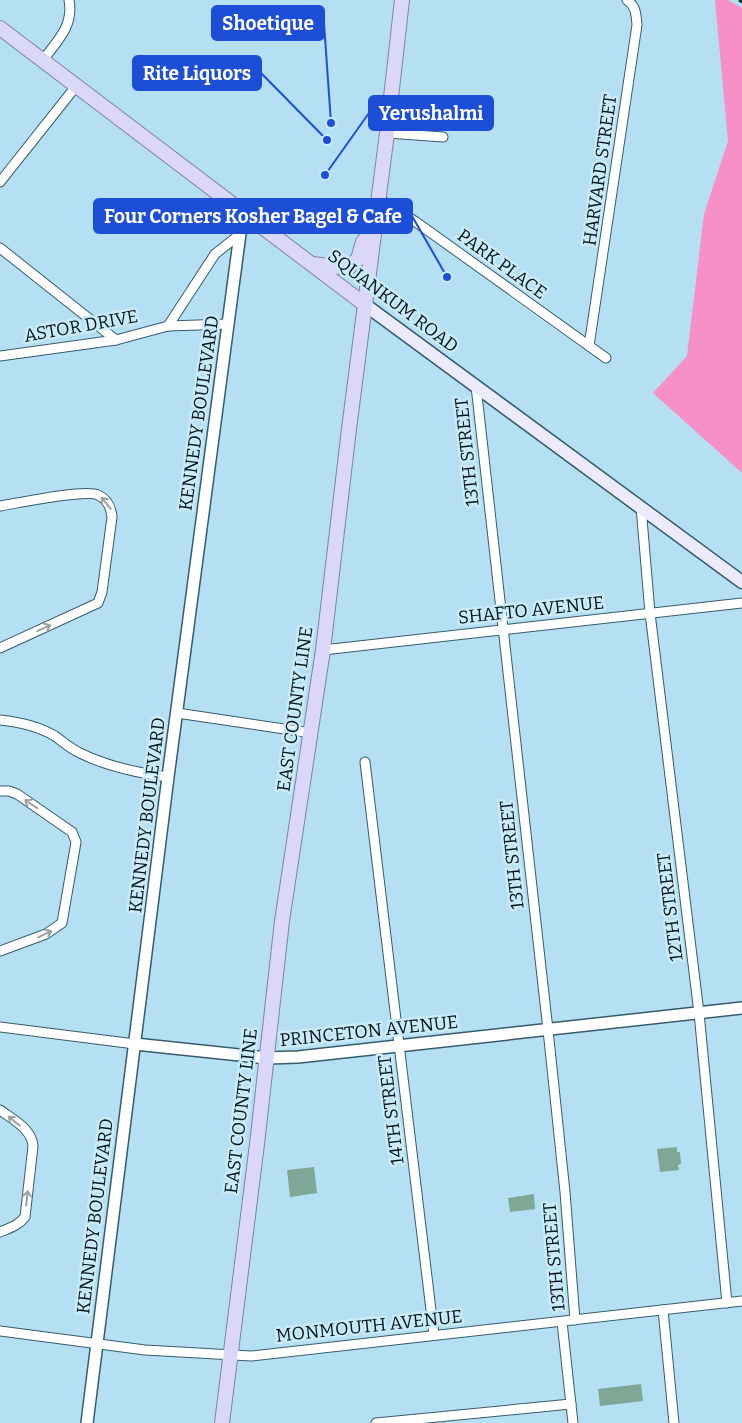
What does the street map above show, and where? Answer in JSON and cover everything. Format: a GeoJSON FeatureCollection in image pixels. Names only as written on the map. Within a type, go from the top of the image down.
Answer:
{"type":"FeatureCollection","features":[{"type":"Feature","properties":{"kind":"main road","name":"EAST COUNTY LINE"},"geometry":{"type":"LineString","coordinates":[[222,1423],[282,921],[323,650],[402,0]]}},
{"type":"Feature","properties":{"kind":"main road","name":"SQUANKUM ROAD"},"geometry":{"type":"LineString","coordinates":[[0,28],[78,85],[364,304],[742,582]]}},
{"type":"Feature","properties":{"kind":"main road"},"geometry":{"type":"LineString","coordinates":[[312,264],[326,264],[340,268],[350,266],[358,259],[363,242],[373,231]]}},
{"type":"Feature","properties":{"kind":"street"},"geometry":{"type":"LineString","coordinates":[[42,60],[66,31],[70,7],[69,0]]}},
{"type":"Feature","properties":{"kind":"street","name":"HARVARD STREET"},"geometry":{"type":"LineString","coordinates":[[589,346],[637,25],[633,4],[627,0]]}},
{"type":"Feature","properties":{"kind":"street"},"geometry":{"type":"LineString","coordinates":[[0,182],[78,85]]}},
{"type":"Feature","properties":{"kind":"street"},"geometry":{"type":"LineString","coordinates":[[387,133],[443,137]]}},
{"type":"Feature","properties":{"kind":"street","name":"PARK PLACE"},"geometry":{"type":"LineString","coordinates":[[378,198],[416,222],[606,358]]}},
{"type":"Feature","properties":{"kind":"street","name":"KENNEDY BOULEVARD"},"geometry":{"type":"LineString","coordinates":[[87,1423],[168,777],[243,211]]}},
{"type":"Feature","properties":{"kind":"street"},"geometry":{"type":"LineString","coordinates":[[168,326],[215,254],[239,236]]}},
{"type":"Feature","properties":{"kind":"street"},"geometry":{"type":"LineString","coordinates":[[0,248],[116,340]]}},
{"type":"Feature","properties":{"kind":"street","name":"ASTOR DRIVE"},"geometry":{"type":"LineString","coordinates":[[0,356],[116,340],[168,326],[228,324]]}},
{"type":"Feature","properties":{"kind":"street","name":"13TH STREET"},"geometry":{"type":"LineString","coordinates":[[476,386],[548,1030],[565,1192],[575,1320]]}},
{"type":"Feature","properties":{"kind":"street"},"geometry":{"type":"LineString","coordinates":[[0,506],[75,494],[92,494],[99,495],[108,503],[112,510],[112,517],[102,592],[98,603],[0,648]]}},
{"type":"Feature","properties":{"kind":"street","name":"12TH STREET"},"geometry":{"type":"LineString","coordinates":[[641,507],[650,613],[700,1013],[727,1303]]}},
{"type":"Feature","properties":{"kind":"street","name":"SHAFTO AVENUE"},"geometry":{"type":"LineString","coordinates":[[323,650],[742,603]]}},
{"type":"Feature","properties":{"kind":"street"},"geometry":{"type":"LineString","coordinates":[[177,713],[311,733]]}},
{"type":"Feature","properties":{"kind":"street"},"geometry":{"type":"LineString","coordinates":[[0,720],[33,726],[54,736],[78,753],[106,765],[144,774],[168,777]]}},
{"type":"Feature","properties":{"kind":"street","name":"14TH STREET"},"geometry":{"type":"LineString","coordinates":[[365,762],[434,1335]]}},
{"type":"Feature","properties":{"kind":"street"},"geometry":{"type":"LineString","coordinates":[[0,791],[9,791],[17,794],[72,832],[76,842],[62,923],[46,934],[0,951]]}},
{"type":"Feature","properties":{"kind":"street","name":"PRINCETON AVENUE"},"geometry":{"type":"LineString","coordinates":[[0,1027],[266,1058],[298,1057],[742,1008]]}},
{"type":"Feature","properties":{"kind":"street"},"geometry":{"type":"LineString","coordinates":[[0,1110],[28,1132],[33,1141],[33,1146],[25,1216],[14,1227],[0,1232]]}},
{"type":"Feature","properties":{"kind":"street","name":"MONMOUTH AVENUE"},"geometry":{"type":"LineString","coordinates":[[0,1331],[145,1350],[251,1356],[742,1301]]}},
{"type":"Feature","properties":{"kind":"street"},"geometry":{"type":"LineString","coordinates":[[663,1310],[674,1423]]}},
{"type":"Feature","properties":{"kind":"street"},"geometry":{"type":"LineString","coordinates":[[562,1322],[573,1423]]}},
{"type":"Feature","properties":{"kind":"street"},"geometry":{"type":"LineString","coordinates":[[376,1423],[443,1420],[571,1404]]}},
{"type":"Feature","properties":{"kind":"shaded area"},"geometry":{"type":"Polygon","coordinates":[[[715,0],[728,0],[742,8],[742,473],[653,393],[687,356],[704,214],[728,141],[715,0]]]}},
{"type":"Feature","properties":{"kind":"building"},"geometry":{"type":"Polygon","coordinates":[[[677,1147],[677,1152],[680,1152],[681,1164],[678,1165],[679,1170],[660,1172],[657,1149],[677,1147]]]}},
{"type":"Feature","properties":{"kind":"building"},"geometry":{"type":"Polygon","coordinates":[[[314,1167],[317,1193],[290,1197],[287,1170],[314,1167]]]}},
{"type":"Feature","properties":{"kind":"building"},"geometry":{"type":"Polygon","coordinates":[[[534,1194],[535,1209],[510,1212],[508,1198],[534,1194]]]}},
{"type":"Feature","properties":{"kind":"building"},"geometry":{"type":"Polygon","coordinates":[[[641,1384],[643,1401],[600,1406],[598,1389],[641,1384]]]}},
{"type":"Feature","properties":{"kind":"place","name":"Shoetique"},"geometry":{"type":"Point","coordinates":[331,123]}},
{"type":"Feature","properties":{"kind":"place","name":"Rite Liquors"},"geometry":{"type":"Point","coordinates":[327,140]}},
{"type":"Feature","properties":{"kind":"place","name":"Yerushalmi"},"geometry":{"type":"Point","coordinates":[325,175]}},
{"type":"Feature","properties":{"kind":"place","name":"Four Corners Kosher Bagel & Cafe"},"geometry":{"type":"Point","coordinates":[447,277]}}]}
